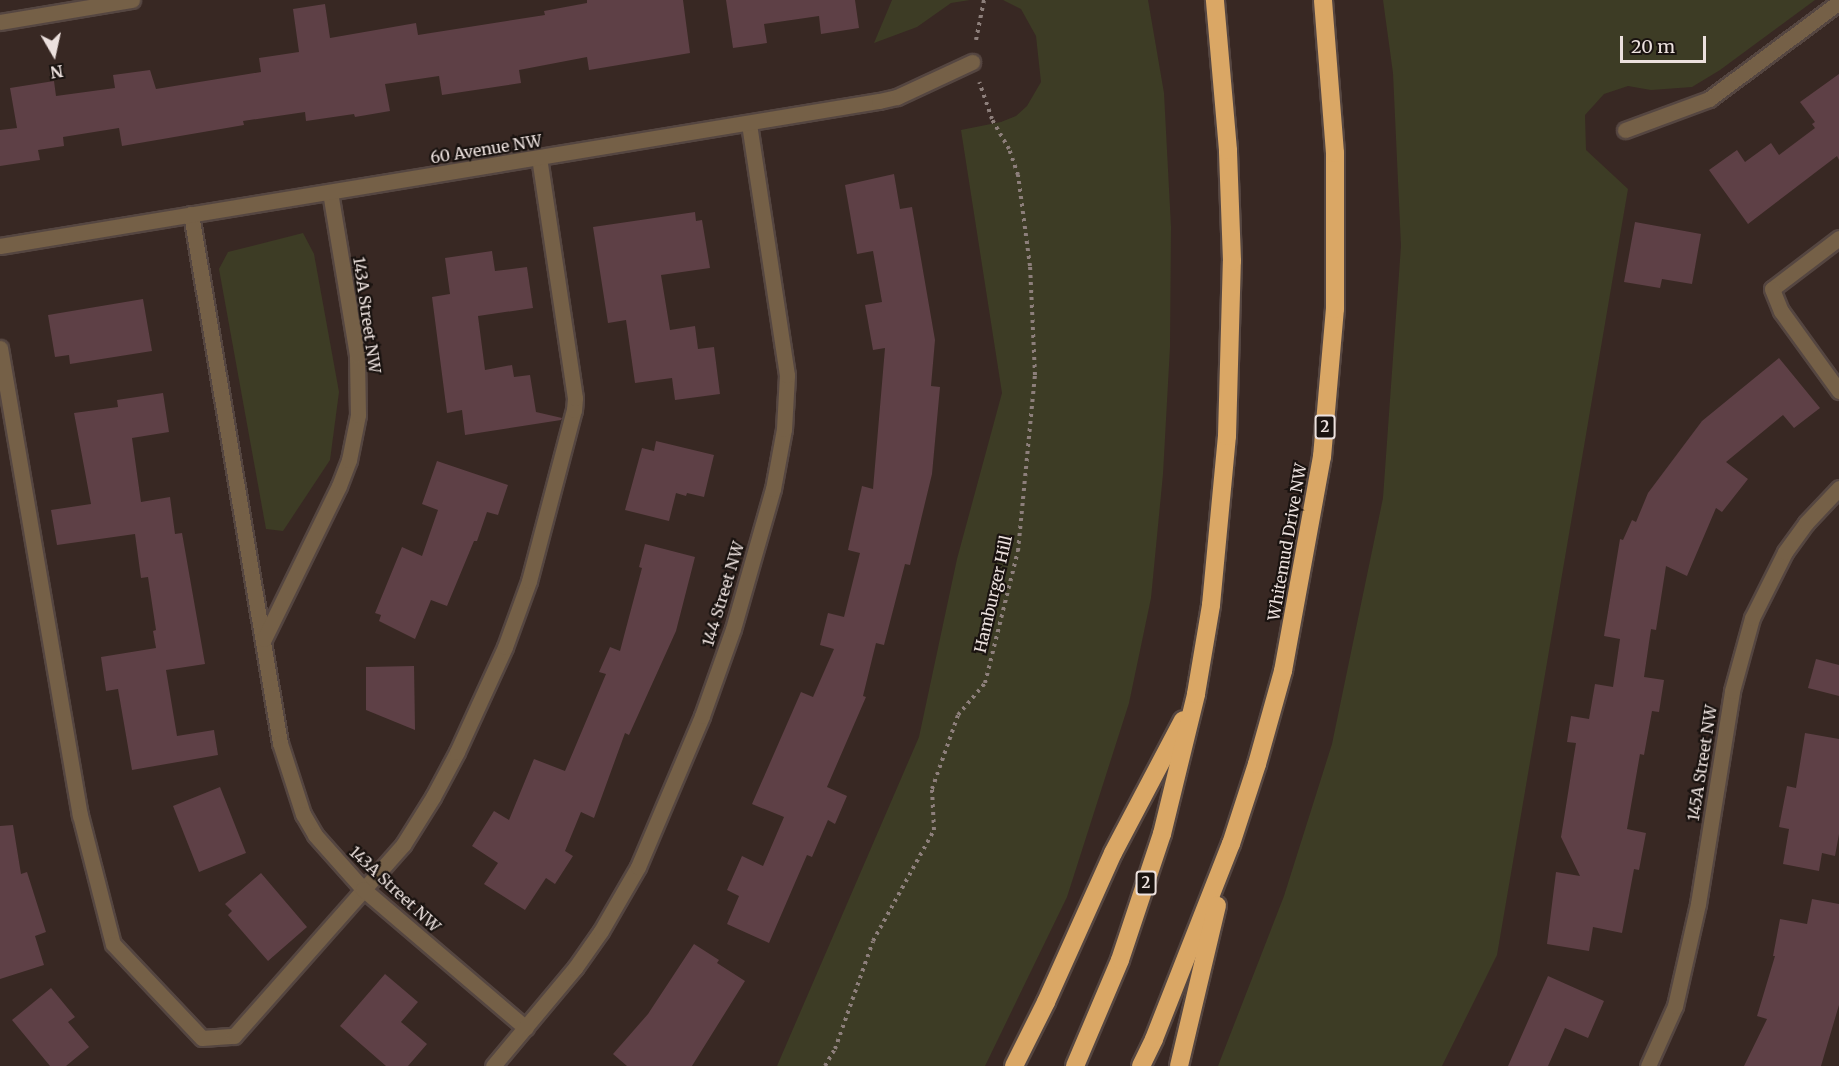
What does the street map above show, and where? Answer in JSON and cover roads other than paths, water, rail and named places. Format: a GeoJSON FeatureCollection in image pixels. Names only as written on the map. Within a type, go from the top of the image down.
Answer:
{"type":"FeatureCollection","features":[{"type":"Feature","properties":{"kind":"highway","name":"2"},"geometry":{"type":"LineString","coordinates":[[1076,1066],[1120,960],[1155,854],[1196,694],[1211,605],[1221,515],[1232,348],[1228,150],[1215,0]]}},
{"type":"Feature","properties":{"kind":"highway","name":"Whitemud Drive NW"},"geometry":{"type":"LineString","coordinates":[[1141,1066],[1154,1039],[1231,844],[1283,671],[1322,457],[1335,309],[1335,153],[1323,0]]}},
{"type":"Feature","properties":{"kind":"highway"},"geometry":{"type":"LineString","coordinates":[[1014,1066],[1046,1002],[1113,853],[1196,694]]}},
{"type":"Feature","properties":{"kind":"highway"},"geometry":{"type":"LineString","coordinates":[[1179,1066],[1231,844]]}},
{"type":"Feature","properties":{"kind":"street"},"geometry":{"type":"LineString","coordinates":[[0,22],[132,0]]}},
{"type":"Feature","properties":{"kind":"street"},"geometry":{"type":"LineString","coordinates":[[1624,130],[1709,99],[1839,2]]}},
{"type":"Feature","properties":{"kind":"street","name":"60 Avenue NW"},"geometry":{"type":"LineString","coordinates":[[0,246],[749,124],[897,97],[972,62]]}},
{"type":"Feature","properties":{"kind":"street","name":"144 Street NW"},"geometry":{"type":"LineString","coordinates":[[493,1066],[575,968],[601,931],[638,867],[714,682],[773,489],[784,429],[787,366],[749,124]]}},
{"type":"Feature","properties":{"kind":"street"},"geometry":{"type":"LineString","coordinates":[[0,348],[80,815],[113,944],[202,1038],[234,1036],[403,845],[434,797],[505,647],[529,581],[574,410],[575,383],[539,158]]}},
{"type":"Feature","properties":{"kind":"street","name":"143A Street NW"},"geometry":{"type":"LineString","coordinates":[[264,639],[339,486],[349,460],[356,426],[359,385],[357,355],[330,192]]}},
{"type":"Feature","properties":{"kind":"street","name":"143A Street NW"},"geometry":{"type":"LineString","coordinates":[[191,214],[280,743],[303,814],[315,835],[363,889],[526,1028]]}},
{"type":"Feature","properties":{"kind":"street"},"geometry":{"type":"LineString","coordinates":[[1839,238],[1772,289],[1781,311],[1839,391]]}},
{"type":"Feature","properties":{"kind":"street","name":"145A Street NW"},"geometry":{"type":"LineString","coordinates":[[1648,1066],[1675,1006],[1698,904],[1732,691],[1749,627],[1767,584],[1785,552],[1806,523],[1839,488]]}}]}
